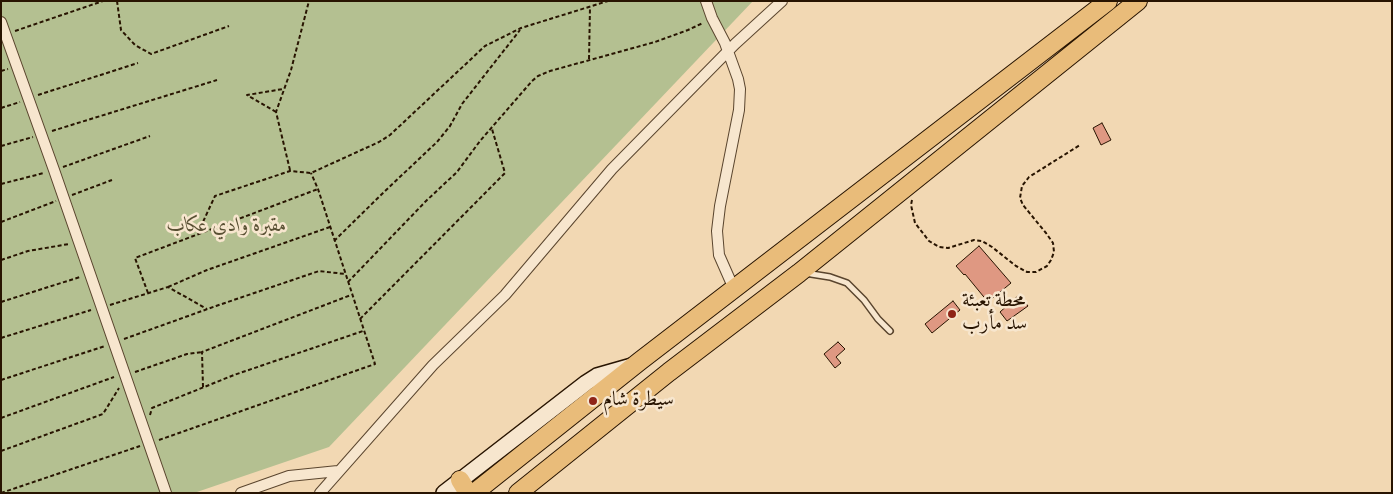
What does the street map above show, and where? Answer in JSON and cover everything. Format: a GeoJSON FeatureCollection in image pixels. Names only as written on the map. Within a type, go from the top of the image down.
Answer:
{"type":"FeatureCollection","features":[{"type":"Feature","properties":{"kind":"highway"},"geometry":{"type":"LineString","coordinates":[[474,493],[640,361],[1108,1]]}},
{"type":"Feature","properties":{"kind":"highway"},"geometry":{"type":"LineString","coordinates":[[518,493],[669,372],[799,273],[1138,1]]}},
{"type":"Feature","properties":{"kind":"main road"},"geometry":{"type":"LineString","coordinates":[[444,493],[464,486],[586,382],[597,376],[640,361]]}},
{"type":"Feature","properties":{"kind":"street"},"geometry":{"type":"LineString","coordinates":[[706,1],[738,79],[740,100],[716,231],[719,255],[734,289]]}},
{"type":"Feature","properties":{"kind":"street"},"geometry":{"type":"LineString","coordinates":[[320,493],[338,470],[433,365],[505,295],[612,169],[728,51],[782,1]]}},
{"type":"Feature","properties":{"kind":"street"},"geometry":{"type":"LineString","coordinates":[[1,22],[166,493]]}},
{"type":"Feature","properties":{"kind":"street"},"geometry":{"type":"LineString","coordinates":[[240,493],[289,476],[338,470]]}},
{"type":"Feature","properties":{"kind":"lane"},"geometry":{"type":"LineString","coordinates":[[799,273],[830,277],[847,283],[890,331]]}},
{"type":"Feature","properties":{"kind":"path"},"geometry":{"type":"LineString","coordinates":[[6,34],[103,1]]}},
{"type":"Feature","properties":{"kind":"path"},"geometry":{"type":"LineString","coordinates":[[117,1],[121,30],[135,45],[151,54],[229,26]]}},
{"type":"Feature","properties":{"kind":"path"},"geometry":{"type":"LineString","coordinates":[[290,171],[276,112],[291,70],[309,1]]}},
{"type":"Feature","properties":{"kind":"path"},"geometry":{"type":"LineString","coordinates":[[200,234],[202,224],[215,196],[290,171],[311,173],[379,142],[390,135],[485,46],[521,28],[608,1]]}},
{"type":"Feature","properties":{"kind":"path"},"geometry":{"type":"LineString","coordinates":[[589,59],[590,7]]}},
{"type":"Feature","properties":{"kind":"path"},"geometry":{"type":"LineString","coordinates":[[348,282],[426,201],[457,172],[480,141],[538,76],[550,70],[655,42],[688,30],[712,18]]}},
{"type":"Feature","properties":{"kind":"path"},"geometry":{"type":"LineString","coordinates":[[334,242],[437,142],[450,126],[462,104],[521,28]]}},
{"type":"Feature","properties":{"kind":"path"},"geometry":{"type":"LineString","coordinates":[[1,108],[138,63]]}},
{"type":"Feature","properties":{"kind":"path"},"geometry":{"type":"LineString","coordinates":[[1,146],[217,80]]}},
{"type":"Feature","properties":{"kind":"path"},"geometry":{"type":"LineString","coordinates":[[276,112],[247,95],[284,89]]}},
{"type":"Feature","properties":{"kind":"path"},"geometry":{"type":"LineString","coordinates":[[359,319],[505,173],[492,129]]}},
{"type":"Feature","properties":{"kind":"path"},"geometry":{"type":"LineString","coordinates":[[1,184],[54,170],[150,136]]}},
{"type":"Feature","properties":{"kind":"path"},"geometry":{"type":"LineString","coordinates":[[913,198],[911,205],[915,223],[929,241],[939,248],[948,248],[974,240],[982,241],[992,246],[1016,266],[1027,272],[1036,272],[1047,266],[1051,260],[1054,252],[1053,243],[1023,205],[1020,198],[1022,186],[1029,177],[1080,145]]}},
{"type":"Feature","properties":{"kind":"path"},"geometry":{"type":"LineString","coordinates":[[1,493],[375,364],[318,189],[311,173]]}},
{"type":"Feature","properties":{"kind":"path"},"geometry":{"type":"LineString","coordinates":[[148,293],[135,258],[318,189]]}},
{"type":"Feature","properties":{"kind":"path"},"geometry":{"type":"LineString","coordinates":[[168,287],[207,270],[330,226]]}},
{"type":"Feature","properties":{"kind":"path"},"geometry":{"type":"LineString","coordinates":[[1,260],[28,251],[79,242]]}},
{"type":"Feature","properties":{"kind":"path"},"geometry":{"type":"LineString","coordinates":[[1,380],[114,343],[320,271],[345,274]]}},
{"type":"Feature","properties":{"kind":"path"},"geometry":{"type":"LineString","coordinates":[[1,302],[90,274]]}},
{"type":"Feature","properties":{"kind":"path"},"geometry":{"type":"LineString","coordinates":[[1,418],[125,374],[187,354],[202,352],[352,295]]}},
{"type":"Feature","properties":{"kind":"path"},"geometry":{"type":"LineString","coordinates":[[145,429],[152,408],[234,374],[363,331]]}},
{"type":"Feature","properties":{"kind":"path"},"geometry":{"type":"LineString","coordinates":[[202,352],[203,387]]}},
{"type":"Feature","properties":{"kind":"path"},"geometry":{"type":"LineString","coordinates":[[1,451],[103,414],[118,391],[125,374]]}},
{"type":"Feature","properties":{"kind":"green space","name":"مقبرة وادي عكاب"},"geometry":{"type":"Polygon","coordinates":[[[1,1],[753,1],[329,447],[194,493],[1,493],[1,1]]]}},
{"type":"Feature","properties":{"kind":"building"},"geometry":{"type":"Polygon","coordinates":[[[1102,123],[1111,140],[1101,145],[1093,128],[1102,123]]]}},
{"type":"Feature","properties":{"kind":"building"},"geometry":{"type":"Polygon","coordinates":[[[979,246],[1011,283],[988,302],[956,266],[979,246]]]}},
{"type":"Feature","properties":{"kind":"building"},"geometry":{"type":"Polygon","coordinates":[[[1019,295],[1028,306],[1007,321],[1000,312],[1019,295]]]}},
{"type":"Feature","properties":{"kind":"building"},"geometry":{"type":"Polygon","coordinates":[[[953,301],[960,310],[932,333],[925,324],[953,301]]]}},
{"type":"Feature","properties":{"kind":"building"},"geometry":{"type":"Polygon","coordinates":[[[838,342],[845,349],[836,357],[841,363],[835,368],[824,354],[838,342]]]}},
{"type":"Feature","properties":{"kind":"place","name":"محطة تعبئة سد مأرب"},"geometry":{"type":"Point","coordinates":[952,314]}},
{"type":"Feature","properties":{"kind":"place","name":"سيطرة شام"},"geometry":{"type":"Point","coordinates":[593,401]}}]}
